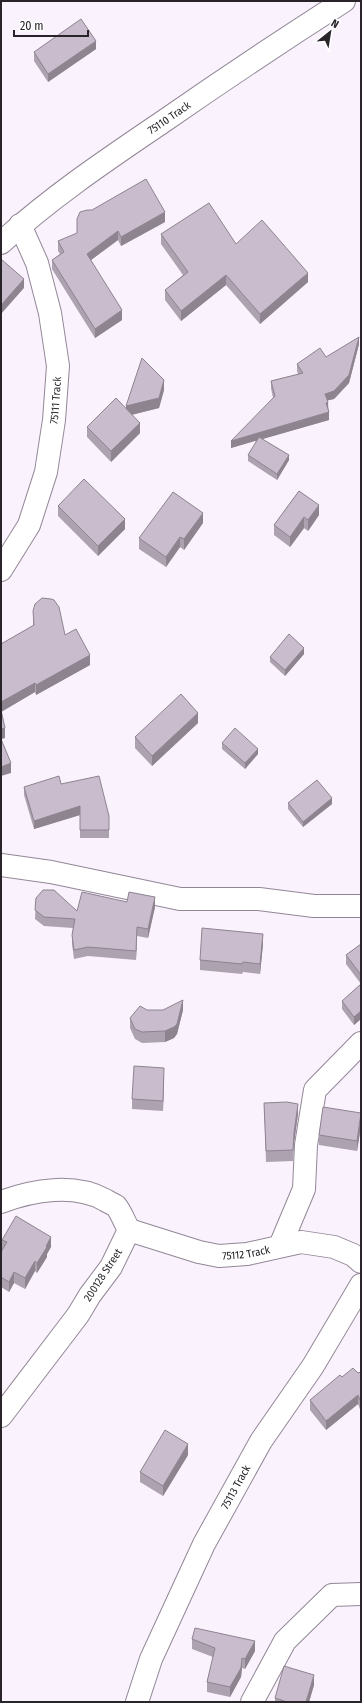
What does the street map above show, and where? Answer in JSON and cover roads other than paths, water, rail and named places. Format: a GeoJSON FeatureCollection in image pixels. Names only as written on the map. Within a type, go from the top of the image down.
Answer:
{"type":"FeatureCollection","features":[{"type":"Feature","properties":{"kind":"street","name":"75110 Track"},"geometry":{"type":"LineString","coordinates":[[1,243],[20,226],[94,168],[290,35],[344,1]]}},
{"type":"Feature","properties":{"kind":"street","name":"75111 Track"},"geometry":{"type":"LineString","coordinates":[[1,570],[29,525],[46,472],[54,420],[58,366],[50,313],[37,263],[20,226]]}},
{"type":"Feature","properties":{"kind":"street"},"geometry":{"type":"LineString","coordinates":[[1,865],[51,872],[180,899],[259,899],[314,906],[361,906]]}},
{"type":"Feature","properties":{"kind":"street"},"geometry":{"type":"LineString","coordinates":[[280,1246],[304,1189],[306,1145],[315,1090],[361,1042]]}},
{"type":"Feature","properties":{"kind":"street"},"geometry":{"type":"LineString","coordinates":[[1,1202],[20,1195],[48,1190],[72,1191],[97,1196],[116,1206],[129,1230]]}},
{"type":"Feature","properties":{"kind":"street","name":"75112 Track"},"geometry":{"type":"LineString","coordinates":[[129,1230],[200,1252],[219,1256],[247,1254],[300,1242],[334,1247],[353,1255],[361,1262]]}},
{"type":"Feature","properties":{"kind":"street","name":"200128 Street"},"geometry":{"type":"LineString","coordinates":[[1,1416],[78,1315],[90,1295],[111,1267],[129,1230]]}},
{"type":"Feature","properties":{"kind":"street","name":"75113 Track"},"geometry":{"type":"LineString","coordinates":[[137,1702],[151,1658],[204,1544],[262,1441],[313,1366],[361,1285]]}},
{"type":"Feature","properties":{"kind":"street"},"geometry":{"type":"LineString","coordinates":[[252,1702],[285,1641],[332,1595],[361,1594]]}}]}
